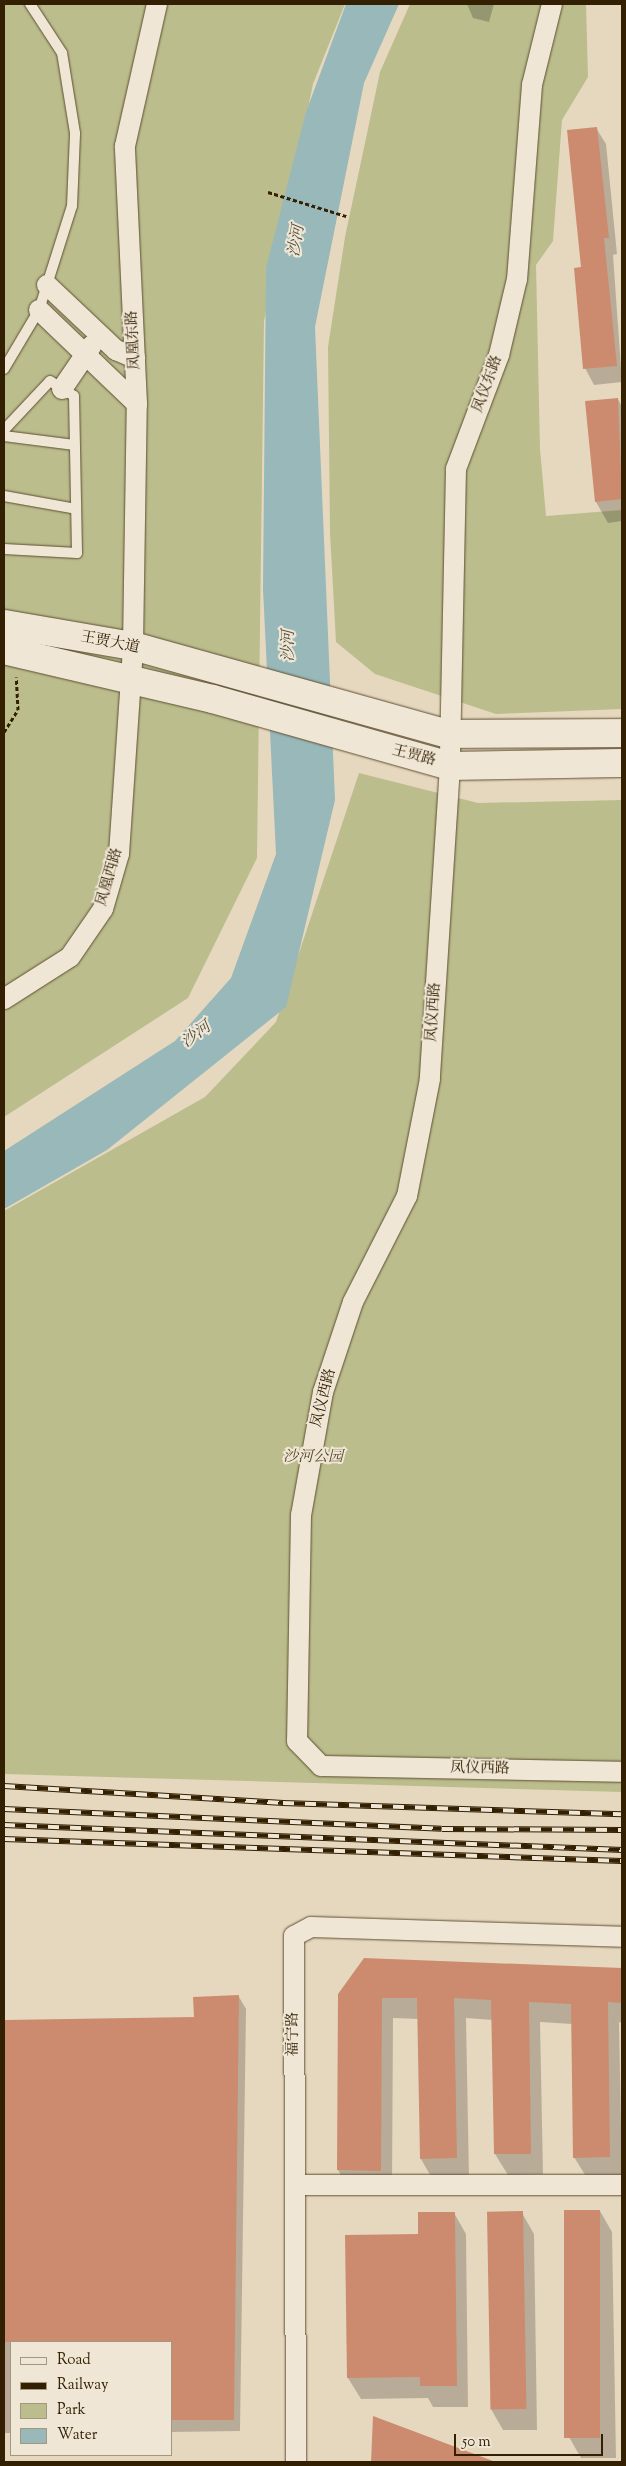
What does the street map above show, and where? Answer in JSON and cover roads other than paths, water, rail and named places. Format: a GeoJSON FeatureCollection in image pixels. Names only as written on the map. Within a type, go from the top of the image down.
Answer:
{"type":"FeatureCollection","features":[{"type":"Feature","properties":{"kind":"main road","name":"王贾大道"},"geometry":{"type":"LineString","coordinates":[[4,624],[133,646],[215,667]]}},
{"type":"Feature","properties":{"kind":"main road","name":"王贾大道"},"geometry":{"type":"LineString","coordinates":[[9,651],[213,699]]}},
{"type":"Feature","properties":{"kind":"main road","name":"王贾路"},"geometry":{"type":"LineString","coordinates":[[215,667],[363,711],[449,734],[622,733]]}},
{"type":"Feature","properties":{"kind":"main road","name":"王贾路"},"geometry":{"type":"LineString","coordinates":[[213,699],[450,766],[622,763]]}},
{"type":"Feature","properties":{"kind":"street","name":"凤凰东路"},"geometry":{"type":"LineString","coordinates":[[129,679],[133,646],[137,404],[125,146],[157,4]]}},
{"type":"Feature","properties":{"kind":"street","name":"凤仪东路"},"geometry":{"type":"LineString","coordinates":[[450,766],[449,734],[456,469],[499,355],[517,279],[532,85],[552,4]]}},
{"type":"Feature","properties":{"kind":"street"},"geometry":{"type":"LineString","coordinates":[[46,285],[116,350],[135,358]]}},
{"type":"Feature","properties":{"kind":"street"},"geometry":{"type":"LineString","coordinates":[[39,310],[137,404]]}},
{"type":"Feature","properties":{"kind":"street"},"geometry":{"type":"LineString","coordinates":[[62,389],[99,335]]}},
{"type":"Feature","properties":{"kind":"street","name":"凤凰西路"},"geometry":{"type":"LineString","coordinates":[[4,999],[70,958],[103,909],[119,854],[129,679]]}},
{"type":"Feature","properties":{"kind":"street","name":"凤仪西路"},"geometry":{"type":"LineString","coordinates":[[450,766],[428,1089],[407,1196],[353,1302],[323,1392],[301,1515],[297,1741],[321,1766],[622,1772]]}},
{"type":"Feature","properties":{"kind":"street","name":"福宁路"},"geometry":{"type":"LineString","coordinates":[[296,2462],[294,1936],[311,1927],[622,1937]]}},
{"type":"Feature","properties":{"kind":"street"},"geometry":{"type":"LineString","coordinates":[[295,2185],[622,2185]]}},
{"type":"Feature","properties":{"kind":"lane"},"geometry":{"type":"LineString","coordinates":[[4,369],[39,310],[72,206],[75,133],[62,53],[30,4]]}},
{"type":"Feature","properties":{"kind":"lane"},"geometry":{"type":"LineString","coordinates":[[4,430],[50,381],[74,396],[77,553],[4,549]]}},
{"type":"Feature","properties":{"kind":"lane"},"geometry":{"type":"LineString","coordinates":[[4,436],[74,445]]}},
{"type":"Feature","properties":{"kind":"lane"},"geometry":{"type":"LineString","coordinates":[[4,496],[76,509]]}},
{"type":"Feature","properties":{"kind":"water","name":"沙河"},"geometry":{"type":"Polygon","coordinates":[[[346,4],[399,4],[364,83],[315,327],[335,800],[286,1007],[107,1150],[4,1209],[4,1151],[175,1041],[231,978],[276,854],[263,589],[266,268],[306,112],[346,4]]]}},
{"type":"Feature","properties":{"kind":"railway"},"geometry":{"type":"LineString","coordinates":[[4,1786],[283,1803],[622,1814]]}},
{"type":"Feature","properties":{"kind":"railway"},"geometry":{"type":"LineString","coordinates":[[4,1809],[442,1829],[622,1830]]}},
{"type":"Feature","properties":{"kind":"railway"},"geometry":{"type":"LineString","coordinates":[[4,1825],[622,1850]]}},
{"type":"Feature","properties":{"kind":"railway"},"geometry":{"type":"LineString","coordinates":[[4,1839],[622,1861]]}},
{"type":"Feature","properties":{"kind":"park label","name":"沙河公园"},"geometry":{"type":"Point","coordinates":[313,1458]}}]}
